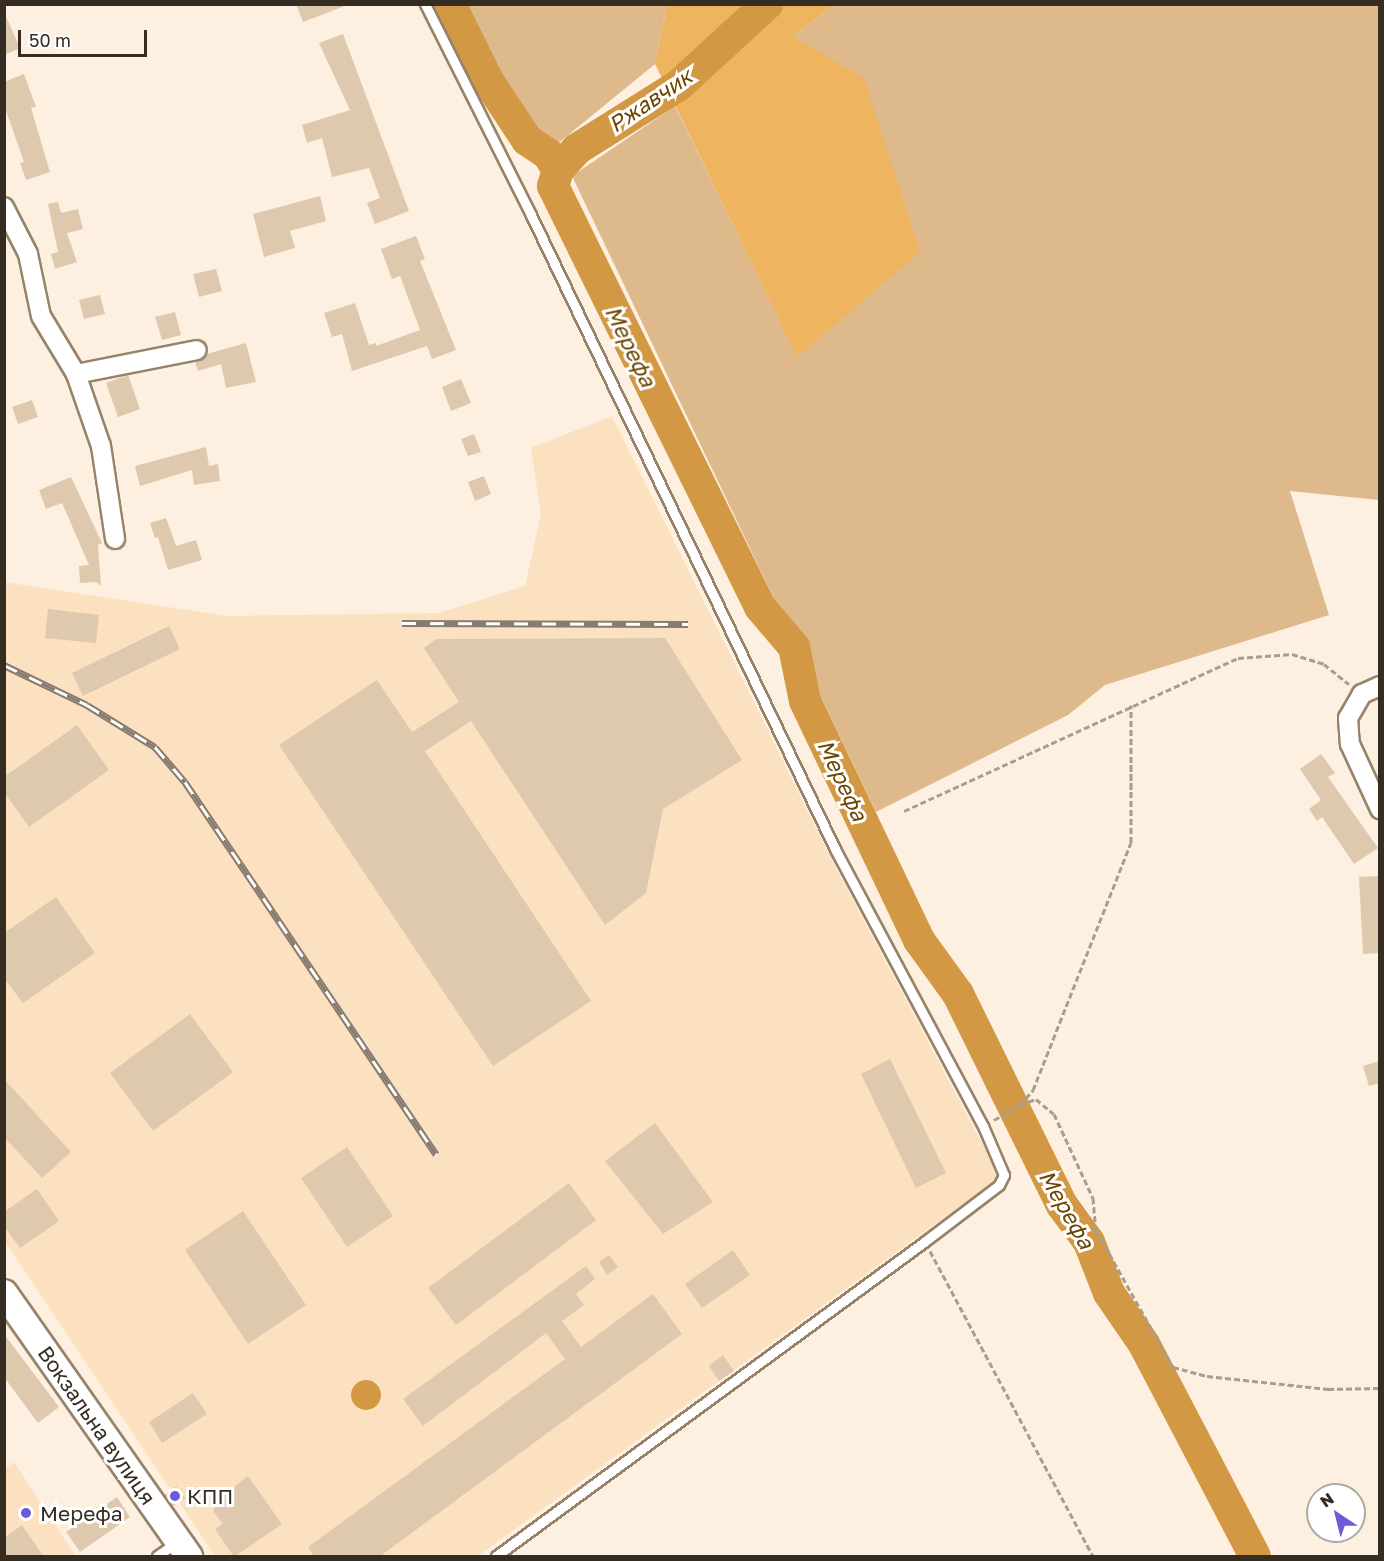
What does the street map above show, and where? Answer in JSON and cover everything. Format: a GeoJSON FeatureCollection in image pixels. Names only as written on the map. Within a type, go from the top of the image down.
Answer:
{"type":"FeatureCollection","features":[{"type":"Feature","properties":{"kind":"street"},"geometry":{"type":"LineString","coordinates":[[4,207],[28,254],[41,316],[76,374],[101,446],[115,539]]}},
{"type":"Feature","properties":{"kind":"street"},"geometry":{"type":"LineString","coordinates":[[76,374],[197,350]]}},
{"type":"Feature","properties":{"kind":"street"},"geometry":{"type":"LineString","coordinates":[[1380,686],[1362,694],[1348,718],[1350,744],[1380,809]]}},
{"type":"Feature","properties":{"kind":"street","name":"Вокзальна вулиця"},"geometry":{"type":"LineString","coordinates":[[4,1293],[183,1549]]}},
{"type":"Feature","properties":{"kind":"lane"},"geometry":{"type":"LineString","coordinates":[[425,4],[536,225],[835,849],[1004,1167],[999,1185],[496,1557]]}},
{"type":"Feature","properties":{"kind":"lane"},"geometry":{"type":"LineString","coordinates":[[157,1557],[183,1549]]}},
{"type":"Feature","properties":{"kind":"path"},"geometry":{"type":"LineString","coordinates":[[904,811],[1131,705],[1238,658],[1292,654],[1324,664],[1362,694]]}},
{"type":"Feature","properties":{"kind":"path"},"geometry":{"type":"LineString","coordinates":[[1020,1105],[1033,1090],[1131,843],[1131,705]]}},
{"type":"Feature","properties":{"kind":"path"},"geometry":{"type":"LineString","coordinates":[[1005,1115],[1020,1105],[1036,1099],[1054,1114],[1093,1198],[1095,1230],[1173,1367],[1208,1376],[1328,1389],[1380,1388]]}},
{"type":"Feature","properties":{"kind":"path"},"geometry":{"type":"LineString","coordinates":[[924,1242],[1093,1557]]}},
{"type":"Feature","properties":{"kind":"shaded area"},"geometry":{"type":"Polygon","coordinates":[[[467,5],[667,5],[655,64],[556,145],[527,131],[467,5]]]}},
{"type":"Feature","properties":{"kind":"shaded area"},"geometry":{"type":"Polygon","coordinates":[[[667,5],[834,5],[793,37],[864,78],[920,252],[797,357],[655,64],[667,5]]]}},
{"type":"Feature","properties":{"kind":"shaded area"},"geometry":{"type":"Polygon","coordinates":[[[834,5],[1379,5],[1379,500],[1290,491],[1329,615],[1105,685],[1068,715],[876,812],[572,176],[675,106],[797,356],[793,37],[834,5]]]}},
{"type":"Feature","properties":{"kind":"shaded area"},"geometry":{"type":"Polygon","coordinates":[[[612,416],[840,876],[1000,1177],[478,1556],[215,1556],[5,1242],[4,582],[227,616],[438,613],[525,586],[541,514],[531,448],[612,416]]]}},
{"type":"Feature","properties":{"kind":"shaded area"},"geometry":{"type":"Polygon","coordinates":[[[366,1380],[377,1384],[381,1395],[377,1406],[366,1410],[355,1406],[351,1395],[355,1384],[366,1380]]]}},
{"type":"Feature","properties":{"kind":"shaded area","name":"Мерефа"},"geometry":{"type":"Polygon","coordinates":[[[14,1462],[76,1556],[5,1556],[4,1469],[14,1462]]]}},
{"type":"Feature","properties":{"kind":"building"},"geometry":{"type":"Polygon","coordinates":[[[296,4],[345,4],[345,6],[303,22],[296,4]]]}},
{"type":"Feature","properties":{"kind":"building"},"geometry":{"type":"Polygon","coordinates":[[[4,12],[20,48],[4,55],[4,12]]]}},
{"type":"Feature","properties":{"kind":"building"},"geometry":{"type":"Polygon","coordinates":[[[343,34],[409,211],[375,224],[367,203],[380,198],[369,168],[332,177],[322,138],[307,143],[302,125],[350,110],[319,43],[343,34]]]}},
{"type":"Feature","properties":{"kind":"building"},"geometry":{"type":"Polygon","coordinates":[[[24,74],[36,107],[31,108],[50,172],[26,180],[20,163],[24,162],[4,105],[4,82],[24,74]]]}},
{"type":"Feature","properties":{"kind":"building"},"geometry":{"type":"Polygon","coordinates":[[[320,196],[326,221],[290,231],[295,248],[264,257],[253,214],[320,196]]]}},
{"type":"Feature","properties":{"kind":"building"},"geometry":{"type":"Polygon","coordinates":[[[58,202],[61,213],[78,209],[83,229],[67,233],[77,262],[55,269],[51,254],[58,252],[48,204],[58,202]]]}},
{"type":"Feature","properties":{"kind":"building"},"geometry":{"type":"Polygon","coordinates":[[[416,236],[425,259],[420,261],[456,350],[432,359],[427,346],[352,371],[342,334],[332,337],[324,313],[355,303],[369,345],[376,343],[376,346],[420,330],[400,276],[392,279],[381,249],[416,236]]]}},
{"type":"Feature","properties":{"kind":"building"},"geometry":{"type":"Polygon","coordinates":[[[216,269],[222,291],[199,297],[193,274],[216,269]]]}},
{"type":"Feature","properties":{"kind":"building"},"geometry":{"type":"Polygon","coordinates":[[[100,295],[105,314],[84,319],[79,300],[100,295]]]}},
{"type":"Feature","properties":{"kind":"building"},"geometry":{"type":"Polygon","coordinates":[[[175,312],[181,335],[162,340],[155,317],[175,312]]]}},
{"type":"Feature","properties":{"kind":"building"},"geometry":{"type":"Polygon","coordinates":[[[246,343],[256,382],[226,388],[221,364],[198,371],[195,362],[207,354],[246,343]]]}},
{"type":"Feature","properties":{"kind":"building"},"geometry":{"type":"Polygon","coordinates":[[[128,375],[140,409],[118,417],[106,383],[128,375]]]}},
{"type":"Feature","properties":{"kind":"building"},"geometry":{"type":"Polygon","coordinates":[[[461,379],[471,403],[451,411],[442,387],[461,379]]]}},
{"type":"Feature","properties":{"kind":"building"},"geometry":{"type":"Polygon","coordinates":[[[32,400],[38,417],[18,424],[12,407],[32,400]]]}},
{"type":"Feature","properties":{"kind":"building"},"geometry":{"type":"Polygon","coordinates":[[[474,434],[481,452],[468,456],[461,439],[474,434]]]}},
{"type":"Feature","properties":{"kind":"building"},"geometry":{"type":"Polygon","coordinates":[[[206,447],[209,466],[218,464],[220,481],[194,485],[192,470],[140,486],[135,466],[206,447]]]}},
{"type":"Feature","properties":{"kind":"building"},"geometry":{"type":"Polygon","coordinates":[[[484,476],[491,494],[475,501],[468,482],[484,476]]]}},
{"type":"Feature","properties":{"kind":"building"},"geometry":{"type":"Polygon","coordinates":[[[71,477],[102,543],[98,545],[101,586],[96,582],[80,583],[79,566],[89,565],[62,503],[46,509],[39,490],[71,477]]]}},
{"type":"Feature","properties":{"kind":"building"},"geometry":{"type":"Polygon","coordinates":[[[166,518],[176,546],[196,540],[202,560],[168,570],[158,537],[155,538],[150,523],[166,518]]]}},
{"type":"Feature","properties":{"kind":"building"},"geometry":{"type":"Polygon","coordinates":[[[48,609],[99,615],[96,643],[45,638],[48,609]]]}},
{"type":"Feature","properties":{"kind":"building"},"geometry":{"type":"Polygon","coordinates":[[[169,626],[180,649],[83,696],[72,673],[169,626]]]}},
{"type":"Feature","properties":{"kind":"building"},"geometry":{"type":"Polygon","coordinates":[[[665,638],[742,760],[663,809],[646,893],[605,925],[471,721],[425,751],[591,1001],[493,1066],[279,745],[377,680],[412,732],[459,702],[424,648],[436,639],[665,638]]]}},
{"type":"Feature","properties":{"kind":"building"},"geometry":{"type":"Polygon","coordinates":[[[77,725],[109,770],[29,827],[4,792],[4,777],[77,725]]]}},
{"type":"Feature","properties":{"kind":"building"},"geometry":{"type":"Polygon","coordinates":[[[1321,754],[1335,773],[1328,777],[1378,848],[1354,864],[1322,817],[1317,821],[1309,809],[1321,800],[1300,769],[1321,754]]]}},
{"type":"Feature","properties":{"kind":"building"},"geometry":{"type":"Polygon","coordinates":[[[1380,876],[1380,953],[1363,954],[1359,877],[1380,876]]]}},
{"type":"Feature","properties":{"kind":"building"},"geometry":{"type":"Polygon","coordinates":[[[56,897],[95,953],[23,1003],[4,978],[4,933],[56,897]]]}},
{"type":"Feature","properties":{"kind":"building"},"geometry":{"type":"Polygon","coordinates":[[[190,1014],[233,1072],[153,1131],[110,1073],[190,1014]]]}},
{"type":"Feature","properties":{"kind":"building"},"geometry":{"type":"Polygon","coordinates":[[[890,1059],[946,1173],[916,1188],[861,1074],[890,1059]]]}},
{"type":"Feature","properties":{"kind":"building"},"geometry":{"type":"Polygon","coordinates":[[[1380,1061],[1380,1083],[1369,1086],[1363,1066],[1380,1061]]]}},
{"type":"Feature","properties":{"kind":"building"},"geometry":{"type":"Polygon","coordinates":[[[4,1079],[71,1152],[42,1178],[4,1137],[4,1079]]]}},
{"type":"Feature","properties":{"kind":"building"},"geometry":{"type":"Polygon","coordinates":[[[655,1123],[713,1202],[663,1234],[605,1161],[655,1123]]]}},
{"type":"Feature","properties":{"kind":"building"},"geometry":{"type":"Polygon","coordinates":[[[347,1147],[393,1216],[347,1247],[301,1178],[347,1147]]]}},
{"type":"Feature","properties":{"kind":"building"},"geometry":{"type":"Polygon","coordinates":[[[569,1183],[596,1220],[456,1325],[428,1288],[569,1183]]]}},
{"type":"Feature","properties":{"kind":"building"},"geometry":{"type":"Polygon","coordinates":[[[37,1189],[59,1221],[20,1248],[4,1226],[4,1212],[37,1189]]]}},
{"type":"Feature","properties":{"kind":"building"},"geometry":{"type":"Polygon","coordinates":[[[243,1211],[306,1305],[248,1344],[185,1250],[243,1211]]]}},
{"type":"Feature","properties":{"kind":"building"},"geometry":{"type":"Polygon","coordinates":[[[733,1250],[750,1275],[702,1308],[685,1284],[733,1250]]]}},
{"type":"Feature","properties":{"kind":"building"},"geometry":{"type":"Polygon","coordinates":[[[609,1255],[618,1267],[607,1275],[599,1262],[609,1255]]]}},
{"type":"Feature","properties":{"kind":"building"},"geometry":{"type":"Polygon","coordinates":[[[586,1266],[595,1279],[576,1294],[584,1305],[562,1321],[581,1347],[653,1294],[682,1334],[379,1557],[314,1557],[308,1547],[565,1359],[546,1333],[423,1426],[403,1399],[586,1266]]]}},
{"type":"Feature","properties":{"kind":"building"},"geometry":{"type":"Polygon","coordinates":[[[4,1334],[59,1407],[38,1423],[4,1377],[4,1334]]]}},
{"type":"Feature","properties":{"kind":"building"},"geometry":{"type":"Polygon","coordinates":[[[723,1355],[734,1371],[719,1381],[709,1366],[723,1355]]]}},
{"type":"Feature","properties":{"kind":"building"},"geometry":{"type":"Polygon","coordinates":[[[193,1393],[207,1414],[162,1443],[149,1422],[193,1393]]]}},
{"type":"Feature","properties":{"kind":"building"},"geometry":{"type":"Polygon","coordinates":[[[248,1476],[282,1524],[234,1557],[215,1529],[223,1524],[213,1511],[220,1498],[248,1476]]]}},
{"type":"Feature","properties":{"kind":"building","name":"КПП"},"geometry":{"type":"Polygon","coordinates":[[[176,1486],[185,1498],[173,1506],[165,1495],[176,1486]]]}},
{"type":"Feature","properties":{"kind":"building"},"geometry":{"type":"Polygon","coordinates":[[[117,1497],[130,1517],[80,1552],[66,1532],[117,1497]]]}},
{"type":"Feature","properties":{"kind":"building"},"geometry":{"type":"Polygon","coordinates":[[[22,1525],[44,1557],[4,1557],[4,1538],[22,1525]]]}},
{"type":"Feature","properties":{"kind":"waterway","name":"Мерефа"},"geometry":{"type":"LineString","coordinates":[[450,4],[488,81],[527,140],[548,154],[558,170],[553,186],[760,607],[794,647],[805,701],[919,940],[958,994],[1062,1205],[1089,1242],[1109,1293],[1144,1344],[1255,1556]]}},
{"type":"Feature","properties":{"kind":"waterway","name":"Ржавчик"},"geometry":{"type":"LineString","coordinates":[[558,170],[577,149],[679,85],[767,4]]}},
{"type":"Feature","properties":{"kind":"railway"},"geometry":{"type":"LineString","coordinates":[[402,623],[688,624]]}},
{"type":"Feature","properties":{"kind":"railway"},"geometry":{"type":"LineString","coordinates":[[4,665],[87,705],[155,747],[185,782],[436,1154]]}},
{"type":"Feature","properties":{"kind":"place","name":"КПП"},"geometry":{"type":"Point","coordinates":[175,1496]}},
{"type":"Feature","properties":{"kind":"place","name":"Мерефа"},"geometry":{"type":"Point","coordinates":[26,1513]}}]}
